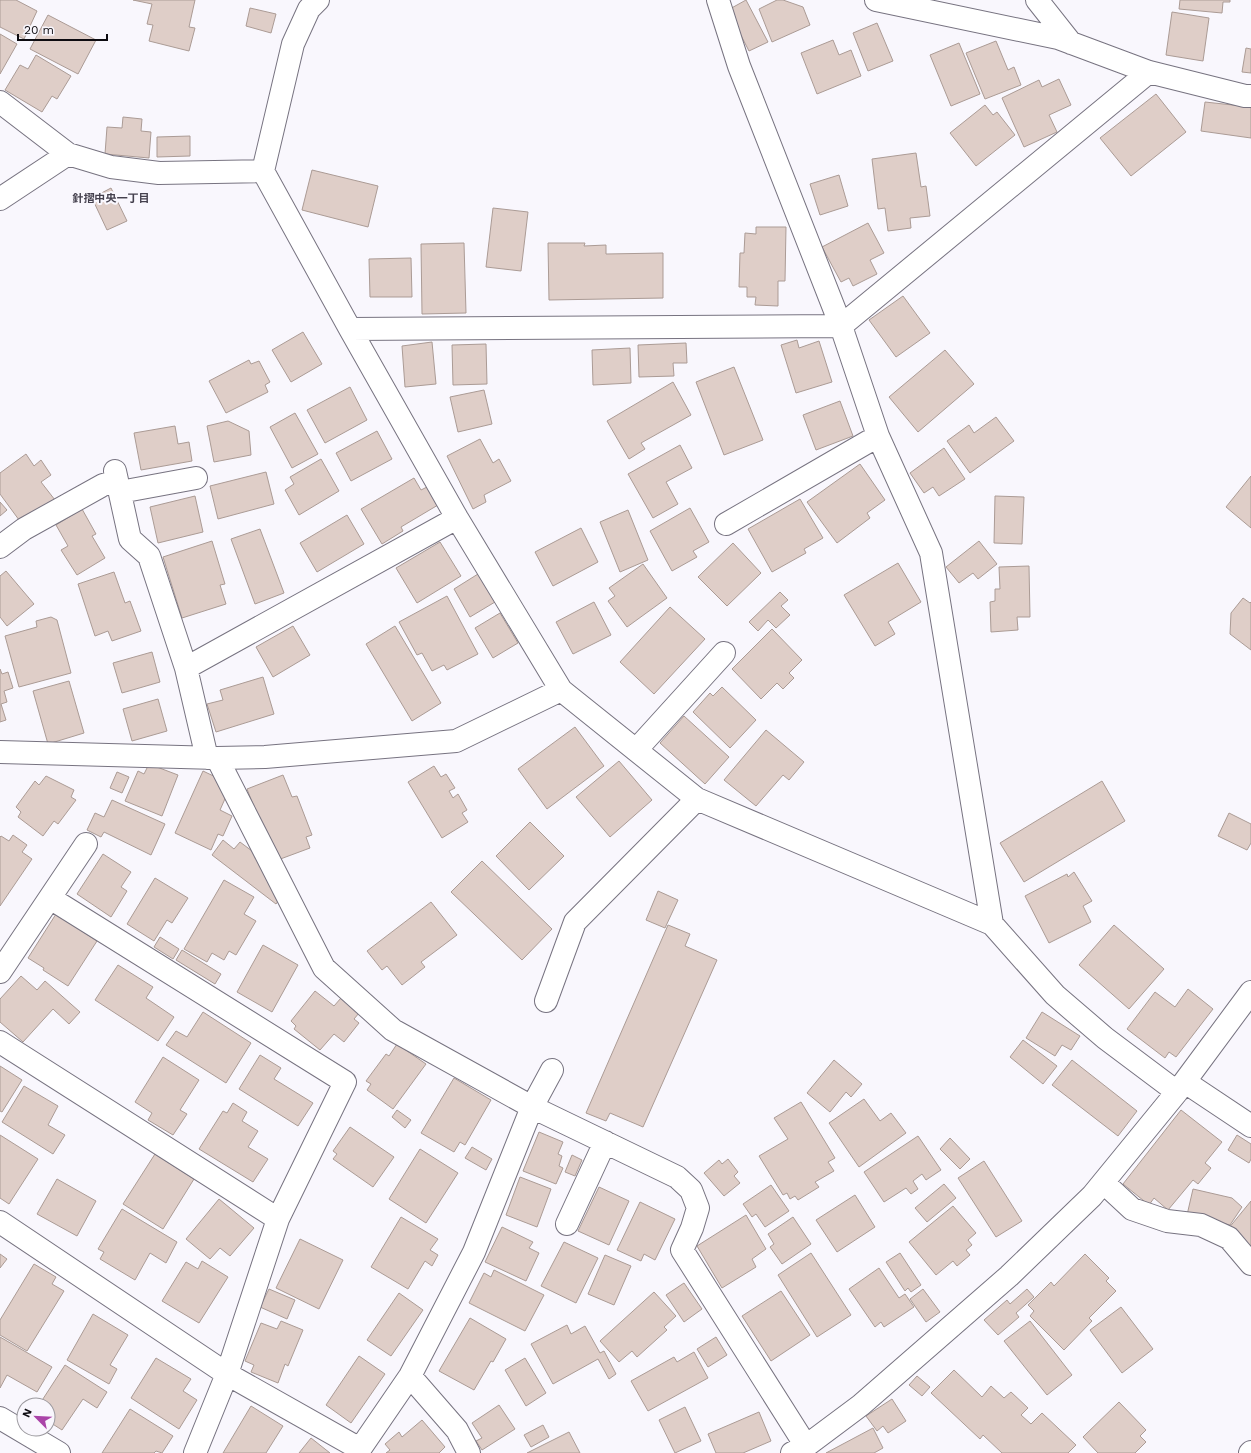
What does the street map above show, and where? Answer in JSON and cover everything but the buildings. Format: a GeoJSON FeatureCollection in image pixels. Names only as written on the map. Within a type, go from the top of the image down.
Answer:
{"type":"FeatureCollection","features":[{"type":"Feature","properties":{"kind":"street"},"geometry":{"type":"LineString","coordinates":[[318,0],[309,9],[294,44],[263,171],[457,518],[561,690],[697,799],[992,924],[1055,995],[1105,1038],[1181,1087],[1251,1126]]}},
{"type":"Feature","properties":{"kind":"street"},"geometry":{"type":"LineString","coordinates":[[718,0],[739,66],[841,326],[878,436],[931,553],[992,924]]}},
{"type":"Feature","properties":{"kind":"street"},"geometry":{"type":"LineString","coordinates":[[876,0],[1058,38],[1149,72],[1244,96],[1251,96]]}},
{"type":"Feature","properties":{"kind":"street"},"geometry":{"type":"LineString","coordinates":[[1037,0],[1071,43]]}},
{"type":"Feature","properties":{"kind":"street"},"geometry":{"type":"LineString","coordinates":[[350,329],[841,326],[1149,72]]}},
{"type":"Feature","properties":{"kind":"street"},"geometry":{"type":"LineString","coordinates":[[0,102],[68,154],[111,167],[159,173],[263,171]]}},
{"type":"Feature","properties":{"kind":"street"},"geometry":{"type":"LineString","coordinates":[[0,199],[68,154]]}},
{"type":"Feature","properties":{"kind":"street"},"geometry":{"type":"LineString","coordinates":[[726,524],[878,436]]}},
{"type":"Feature","properties":{"kind":"street"},"geometry":{"type":"LineString","coordinates":[[0,547],[24,529],[103,485],[117,482],[196,478]]}},
{"type":"Feature","properties":{"kind":"street"},"geometry":{"type":"LineString","coordinates":[[117,482],[130,539],[149,556],[186,668],[212,758],[324,968],[393,1030],[532,1107],[676,1177],[691,1190],[698,1208],[692,1228],[682,1250],[799,1449],[861,1405],[1003,1281],[1104,1184],[1181,1087],[1251,992]]}},
{"type":"Feature","properties":{"kind":"street"},"geometry":{"type":"LineString","coordinates":[[186,668],[457,518]]}},
{"type":"Feature","properties":{"kind":"street"},"geometry":{"type":"LineString","coordinates":[[636,750],[724,653]]}},
{"type":"Feature","properties":{"kind":"street"},"geometry":{"type":"LineString","coordinates":[[0,752],[212,758],[265,757],[456,741],[561,690]]}},
{"type":"Feature","properties":{"kind":"street"},"geometry":{"type":"LineString","coordinates":[[546,1001],[575,922],[697,799]]}},
{"type":"Feature","properties":{"kind":"street"},"geometry":{"type":"LineString","coordinates":[[0,972],[86,844]]}},
{"type":"Feature","properties":{"kind":"street"},"geometry":{"type":"LineString","coordinates":[[50,898],[345,1082],[278,1219],[228,1374],[195,1453]]}},
{"type":"Feature","properties":{"kind":"street"},"geometry":{"type":"LineString","coordinates":[[0,1042],[278,1219]]}},
{"type":"Feature","properties":{"kind":"street"},"geometry":{"type":"LineString","coordinates":[[0,1222],[228,1374],[360,1449],[410,1376],[474,1252],[532,1107],[552,1070]]}},
{"type":"Feature","properties":{"kind":"street"},"geometry":{"type":"LineString","coordinates":[[567,1224],[605,1142]]}},
{"type":"Feature","properties":{"kind":"street"},"geometry":{"type":"LineString","coordinates":[[1104,1184],[1132,1208],[1168,1221],[1201,1225],[1230,1238],[1251,1264]]}},
{"type":"Feature","properties":{"kind":"street"},"geometry":{"type":"LineString","coordinates":[[410,1376],[457,1430],[469,1453]]}},
{"type":"Feature","properties":{"kind":"street"},"geometry":{"type":"LineString","coordinates":[[0,1418],[59,1453]]}},
{"type":"Feature","properties":{"kind":"district","name":"針摺中央一丁目"},"geometry":{"type":"Point","coordinates":[111,198]}}]}
